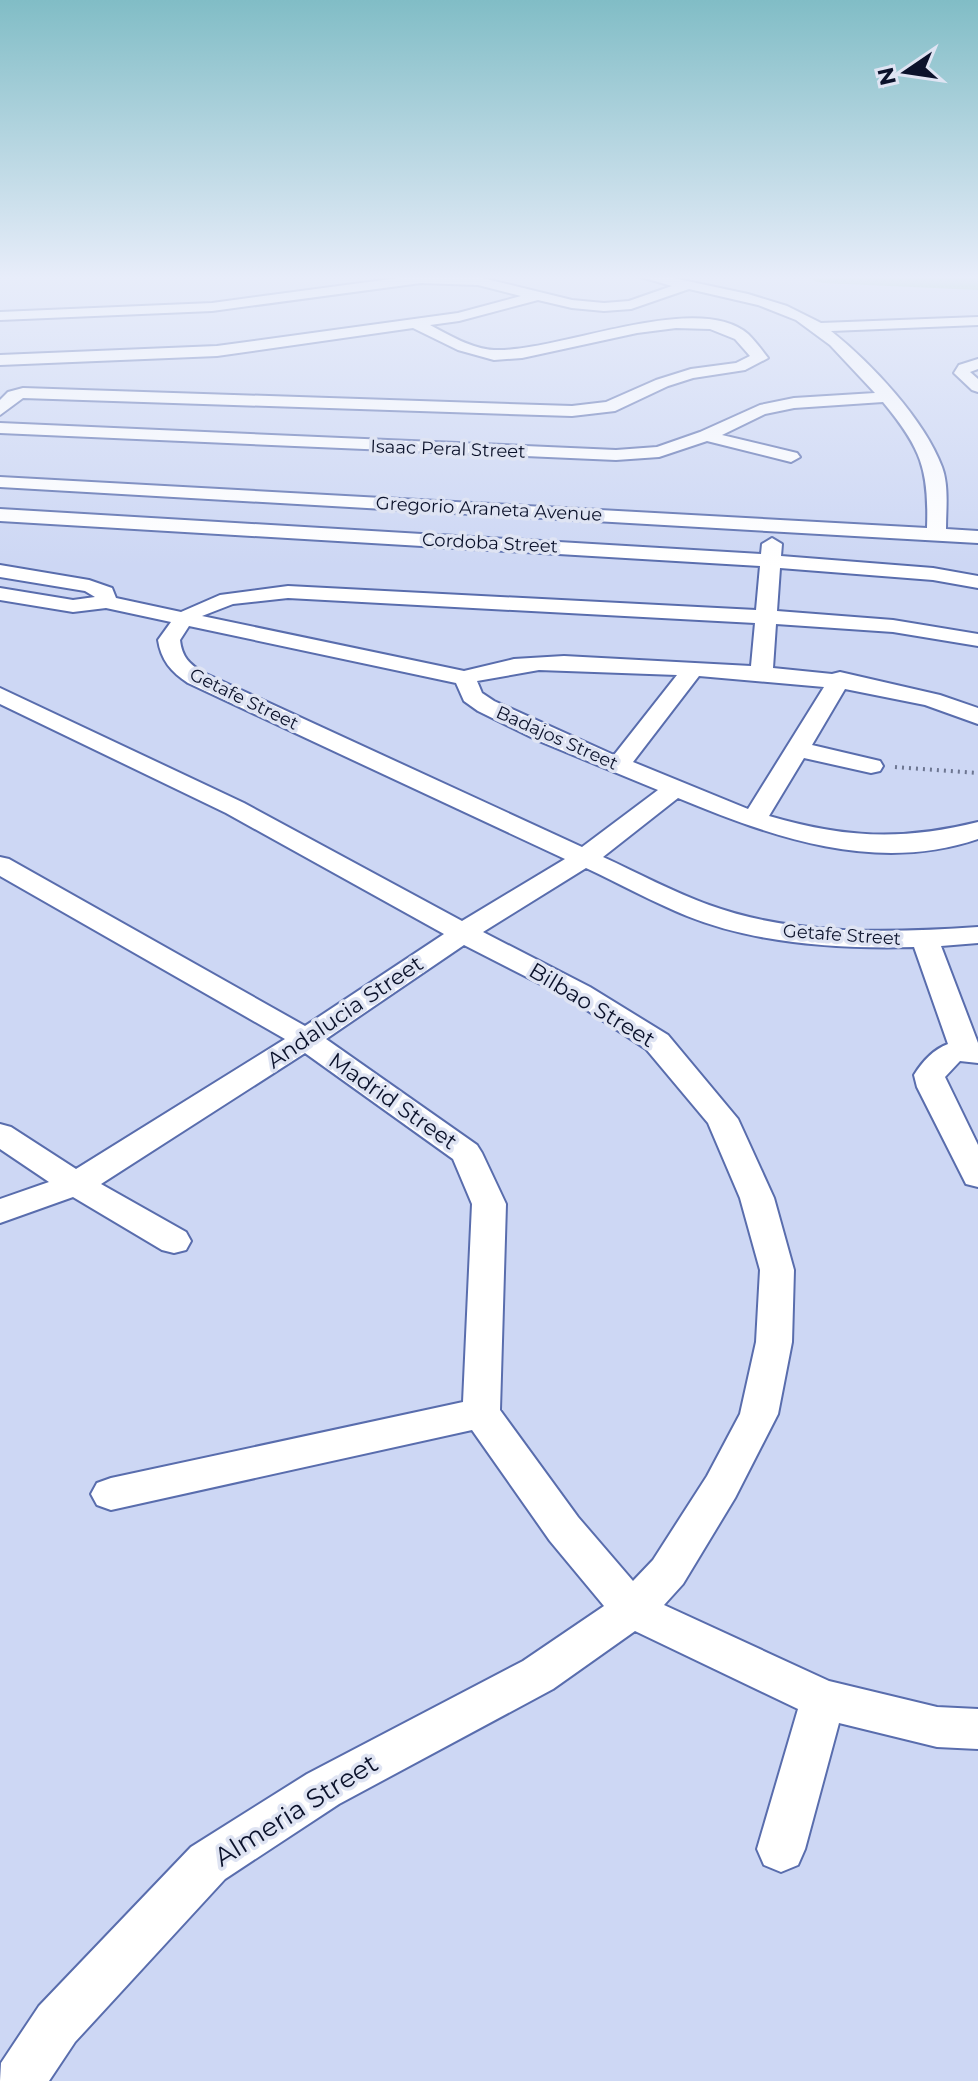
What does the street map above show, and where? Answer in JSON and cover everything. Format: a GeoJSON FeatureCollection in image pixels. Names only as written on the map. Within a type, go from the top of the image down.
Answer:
{"type":"FeatureCollection","features":[{"type":"Feature","properties":{"kind":"street"},"geometry":{"type":"LineString","coordinates":[[0,410],[14,395],[23,393],[158,398],[496,402],[510,432],[609,407],[668,381],[713,372]]}},
{"type":"Feature","properties":{"kind":"street"},"geometry":{"type":"LineString","coordinates":[[866,372],[922,446],[932,466],[936,485],[936,534]]}},
{"type":"Feature","properties":{"kind":"street"},"geometry":{"type":"LineString","coordinates":[[963,372],[978,387]]}},
{"type":"Feature","properties":{"kind":"street"},"geometry":{"type":"LineString","coordinates":[[158,398],[177,378]]}},
{"type":"Feature","properties":{"kind":"street"},"geometry":{"type":"LineString","coordinates":[[602,391],[627,398]]}},
{"type":"Feature","properties":{"kind":"street","name":"Isaac Peral Street"},"geometry":{"type":"LineString","coordinates":[[0,428],[510,432],[616,455],[659,452],[706,436],[760,410],[794,403],[886,397]]}},
{"type":"Feature","properties":{"kind":"street"},"geometry":{"type":"LineString","coordinates":[[706,436],[791,457]]}},
{"type":"Feature","properties":{"kind":"street","name":"Gregorio Araneta Avenue"},"geometry":{"type":"LineString","coordinates":[[0,482],[978,537]]}},
{"type":"Feature","properties":{"kind":"street","name":"Cordoba Street"},"geometry":{"type":"LineString","coordinates":[[0,515],[772,552],[978,582]]}},
{"type":"Feature","properties":{"kind":"street"},"geometry":{"type":"LineString","coordinates":[[762,673],[772,552]]}},
{"type":"Feature","properties":{"kind":"street"},"geometry":{"type":"LineString","coordinates":[[0,571],[99,588],[107,596],[106,602]]}},
{"type":"Feature","properties":{"kind":"street"},"geometry":{"type":"LineString","coordinates":[[184,620],[204,607],[234,598],[288,592],[767,617],[893,626],[978,640]]}},
{"type":"Feature","properties":{"kind":"street"},"geometry":{"type":"LineString","coordinates":[[0,594],[73,606],[106,602],[465,678],[490,669],[528,664],[762,673],[840,679],[917,696],[978,717]]}},
{"type":"Feature","properties":{"kind":"street","name":"Getafe Street"},"geometry":{"type":"LineString","coordinates":[[184,620],[169,640],[171,654],[179,667],[196,678],[699,911],[746,926],[812,937],[925,939],[978,935]]}},
{"type":"Feature","properties":{"kind":"street"},"geometry":{"type":"LineString","coordinates":[[618,766],[693,669]]}},
{"type":"Feature","properties":{"kind":"street","name":"Badajos Street"},"geometry":{"type":"LineString","coordinates":[[465,678],[472,696],[486,706],[618,766],[754,820],[815,838],[862,844],[906,844],[965,835],[978,830]]}},
{"type":"Feature","properties":{"kind":"street"},"geometry":{"type":"LineString","coordinates":[[754,820],[840,679]]}},
{"type":"Feature","properties":{"kind":"street","name":"Bilbao Street"},"geometry":{"type":"LineString","coordinates":[[0,695],[235,808],[463,933],[580,993],[657,1042],[722,1119],[757,1198],[777,1270],[774,1342],[759,1414],[721,1487],[668,1572],[632,1610]]}},
{"type":"Feature","properties":{"kind":"street"},"geometry":{"type":"LineString","coordinates":[[797,749],[871,766]]}},
{"type":"Feature","properties":{"kind":"street","name":"Andalucia Street"},"geometry":{"type":"LineString","coordinates":[[0,1211],[76,1184],[306,1039],[463,933],[583,859],[676,788]]}},
{"type":"Feature","properties":{"kind":"street","name":"Madrid Street"},"geometry":{"type":"LineString","coordinates":[[0,865],[306,1039],[466,1153],[489,1204],[481,1413]]}},
{"type":"Feature","properties":{"kind":"street"},"geometry":{"type":"LineString","coordinates":[[925,939],[972,1052],[949,1054],[929,1075],[978,1176]]}},
{"type":"Feature","properties":{"kind":"street"},"geometry":{"type":"LineString","coordinates":[[0,1134],[76,1184],[174,1241]]}},
{"type":"Feature","properties":{"kind":"street"},"geometry":{"type":"LineString","coordinates":[[111,1494],[481,1413],[564,1529],[632,1610],[823,1699],[937,1727],[978,1729]]}},
{"type":"Feature","properties":{"kind":"street","name":"Almeria Street"},"geometry":{"type":"LineString","coordinates":[[19,2081],[57,2024],[208,1863],[323,1789],[538,1675],[632,1610]]}},
{"type":"Feature","properties":{"kind":"street"},"geometry":{"type":"LineString","coordinates":[[781,1849],[823,1699]]}},
{"type":"Feature","properties":{"kind":"path"},"geometry":{"type":"LineString","coordinates":[[871,766],[978,773]]}}]}
